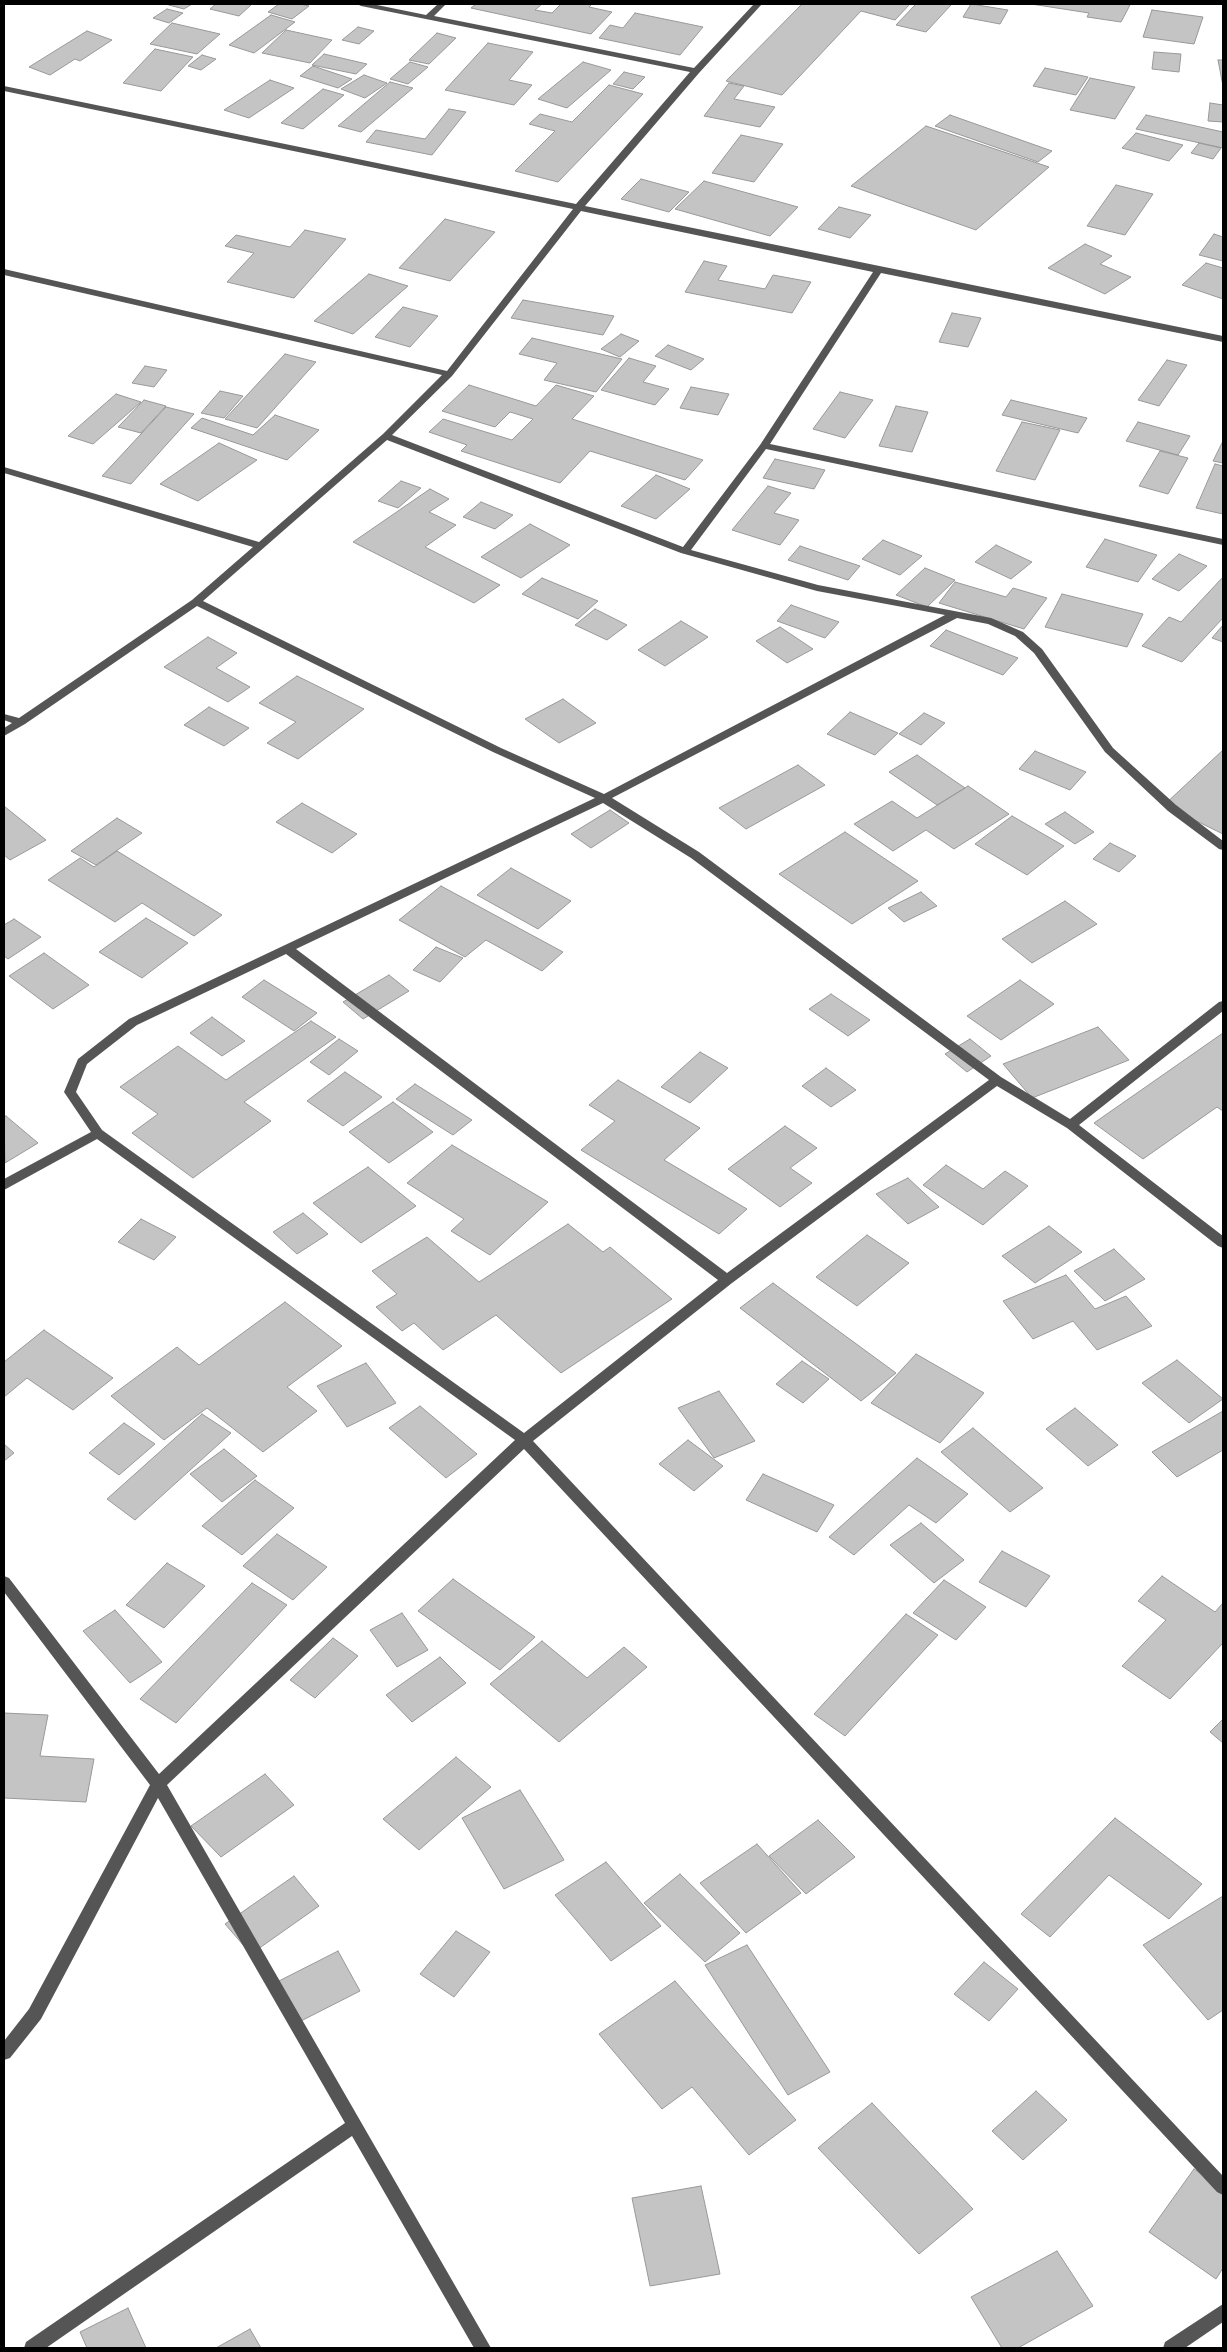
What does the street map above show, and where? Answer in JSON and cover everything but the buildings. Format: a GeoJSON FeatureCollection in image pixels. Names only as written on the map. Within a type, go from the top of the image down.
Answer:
{"type":"FeatureCollection","features":[{"type":"Feature","properties":{"kind":"street"},"geometry":{"type":"LineString","coordinates":[[361,4],[696,71]]}},
{"type":"Feature","properties":{"kind":"street"},"geometry":{"type":"LineString","coordinates":[[428,17],[442,4]]}},
{"type":"Feature","properties":{"kind":"street"},"geometry":{"type":"LineString","coordinates":[[4,733],[196,602],[386,436],[449,374],[578,207],[696,71],[758,4]]}},
{"type":"Feature","properties":{"kind":"street"},"geometry":{"type":"LineString","coordinates":[[4,88],[879,270],[1223,338]]}},
{"type":"Feature","properties":{"kind":"street"},"geometry":{"type":"LineString","coordinates":[[685,551],[764,446],[879,270]]}},
{"type":"Feature","properties":{"kind":"street"},"geometry":{"type":"LineString","coordinates":[[4,272],[449,374]]}},
{"type":"Feature","properties":{"kind":"street"},"geometry":{"type":"LineString","coordinates":[[386,436],[685,551],[818,588],[991,622],[1019,634],[1038,651],[1109,750],[1172,808],[1223,846]]}},
{"type":"Feature","properties":{"kind":"street"},"geometry":{"type":"LineString","coordinates":[[764,446],[1223,542]]}},
{"type":"Feature","properties":{"kind":"street"},"geometry":{"type":"LineString","coordinates":[[4,470],[261,546]]}},
{"type":"Feature","properties":{"kind":"street"},"geometry":{"type":"LineString","coordinates":[[196,602],[497,750],[604,798],[694,855],[997,1080],[1071,1125],[1223,1243]]}},
{"type":"Feature","properties":{"kind":"street"},"geometry":{"type":"LineString","coordinates":[[956,614],[604,798],[133,1022],[82,1062],[70,1092],[98,1133],[524,1440],[1223,2187]]}},
{"type":"Feature","properties":{"kind":"street"},"geometry":{"type":"LineString","coordinates":[[4,717],[21,722]]}},
{"type":"Feature","properties":{"kind":"street"},"geometry":{"type":"LineString","coordinates":[[287,949],[727,1280]]}},
{"type":"Feature","properties":{"kind":"street"},"geometry":{"type":"LineString","coordinates":[[1071,1125],[1223,1005]]}},
{"type":"Feature","properties":{"kind":"street"},"geometry":{"type":"LineString","coordinates":[[4,2053],[35,2014],[158,1784],[524,1440],[727,1280],[997,1080]]}},
{"type":"Feature","properties":{"kind":"street"},"geometry":{"type":"LineString","coordinates":[[4,1185],[98,1133]]}},
{"type":"Feature","properties":{"kind":"street"},"geometry":{"type":"LineString","coordinates":[[4,1582],[158,1784],[483,2348]]}},
{"type":"Feature","properties":{"kind":"street"},"geometry":{"type":"LineString","coordinates":[[32,2348],[355,2125]]}},
{"type":"Feature","properties":{"kind":"street"},"geometry":{"type":"LineString","coordinates":[[1171,2348],[1223,2312]]}}]}
